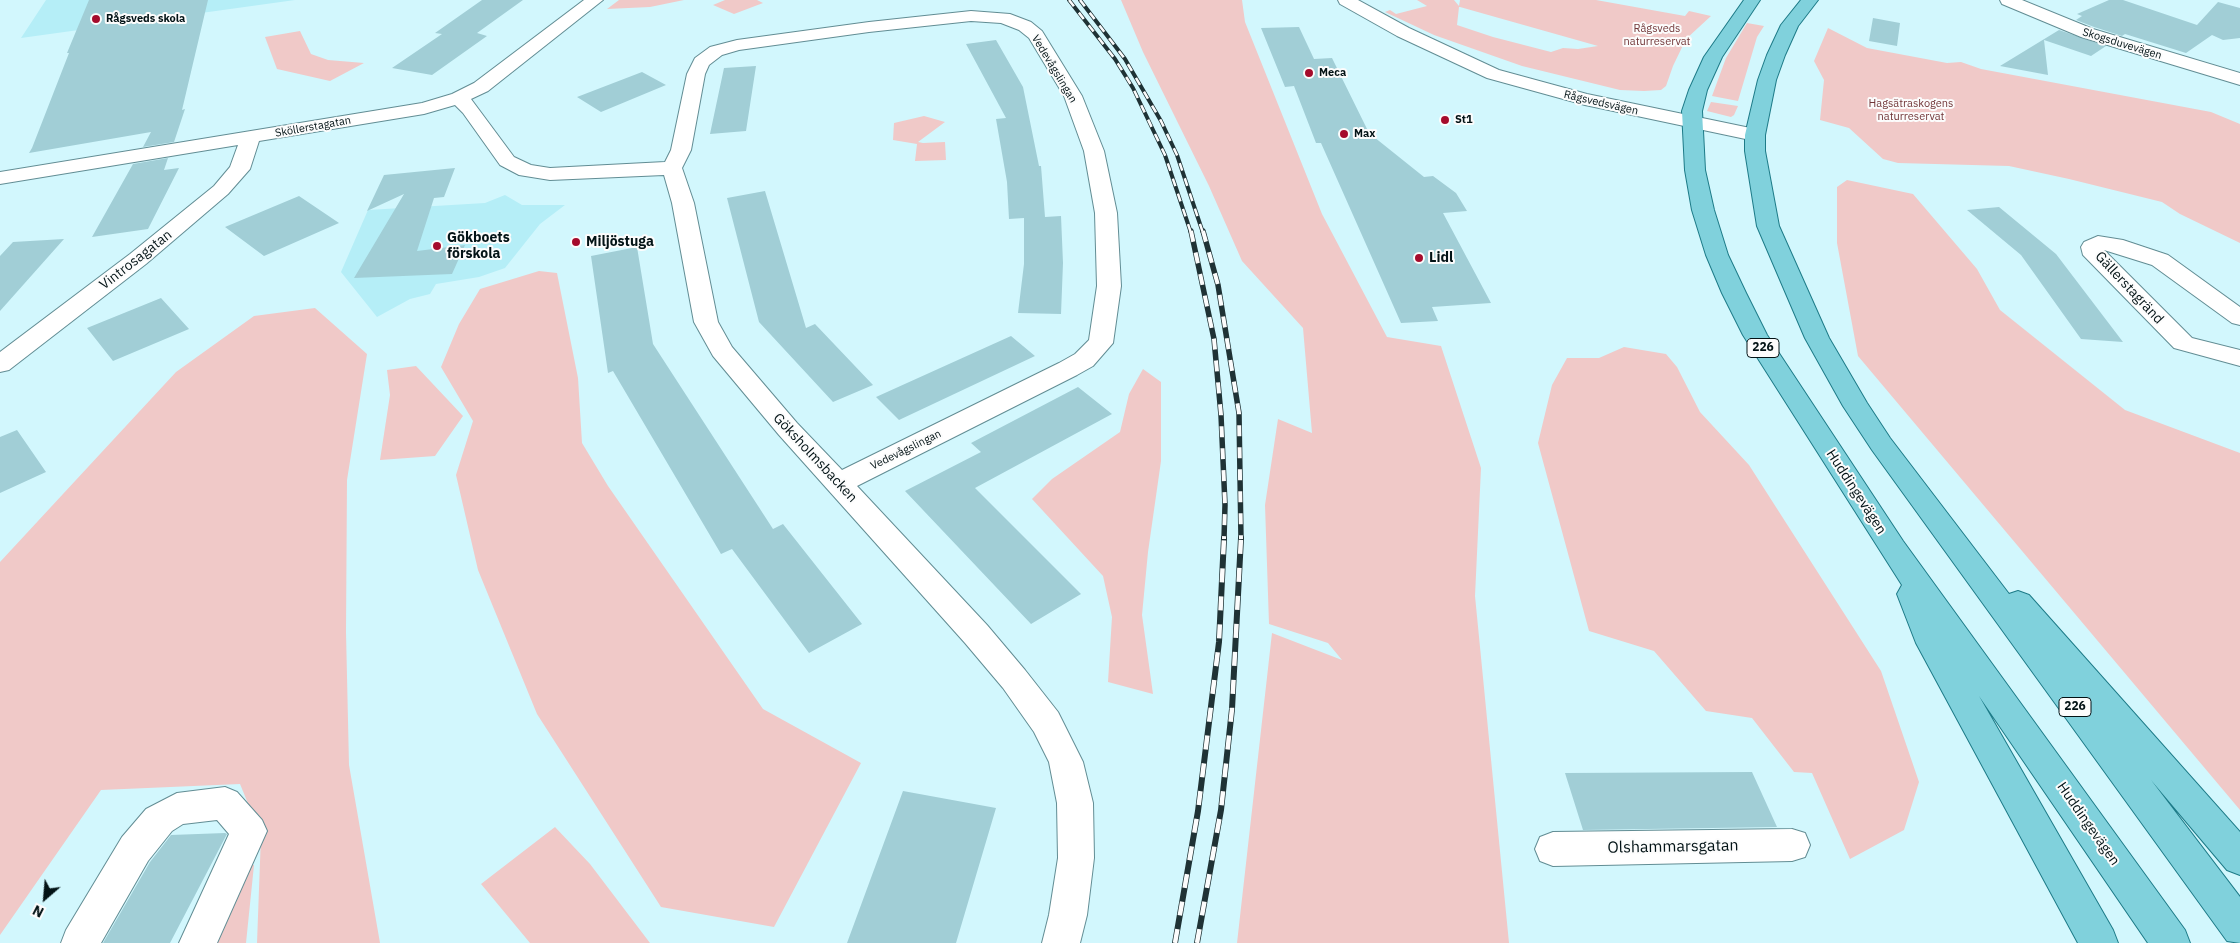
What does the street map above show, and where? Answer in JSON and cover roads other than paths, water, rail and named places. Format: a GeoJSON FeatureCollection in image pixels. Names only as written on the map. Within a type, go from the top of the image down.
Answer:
{"type":"FeatureCollection","features":[{"type":"Feature","properties":{"kind":"main road","name":"Huddingevägen"},"geometry":{"type":"LineString","coordinates":[[1752,0],[1712,57],[1698,90],[1692,117],[1695,170],[1703,210],[1717,255],[1754,335],[1893,549],[2171,943]]}},
{"type":"Feature","properties":{"kind":"main road","name":"226"},"geometry":{"type":"LineString","coordinates":[[1810,0],[1790,25],[1776,55],[1767,80],[1756,129],[1755,151],[1768,226],[1817,338],[1856,406],[1910,485],[2240,928]]}},
{"type":"Feature","properties":{"kind":"main road"},"geometry":{"type":"LineString","coordinates":[[1910,485],[2042,630],[2240,858]]}},
{"type":"Feature","properties":{"kind":"main road"},"geometry":{"type":"LineString","coordinates":[[1893,549],[1932,643],[2099,943]]}},
{"type":"Feature","properties":{"kind":"street","name":"Sköllerstagatan"},"geometry":{"type":"LineString","coordinates":[[0,178],[424,108],[459,98],[481,87],[595,0]]}},
{"type":"Feature","properties":{"kind":"street","name":"Rågsvedsvägen"},"geometry":{"type":"LineString","coordinates":[[1346,0],[1402,32],[1493,74],[1541,88],[1756,129]]}},
{"type":"Feature","properties":{"kind":"street","name":"Skogsduvevägen"},"geometry":{"type":"LineString","coordinates":[[2008,0],[2087,33],[2240,79]]}},
{"type":"Feature","properties":{"kind":"street","name":"Vedevågslingan"},"geometry":{"type":"LineString","coordinates":[[672,168],[681,150],[701,62],[716,51],[737,45],[963,17],[998,17],[1024,26],[1036,35],[1073,96],[1094,151],[1106,213],[1109,286],[1101,343],[1084,360],[1068,369],[839,483]]}},
{"type":"Feature","properties":{"kind":"street"},"geometry":{"type":"LineString","coordinates":[[459,98],[470,109],[507,161],[526,171],[550,174],[672,168]]}},
{"type":"Feature","properties":{"kind":"street","name":"Vintrosagatan"},"geometry":{"type":"LineString","coordinates":[[0,364],[138,259],[221,190],[240,169],[250,137]]}},
{"type":"Feature","properties":{"kind":"street","name":"Göksholmsbacken"},"geometry":{"type":"LineString","coordinates":[[672,168],[682,203],[706,322],[714,339],[736,370],[1014,679],[1046,722],[1066,762],[1075,803],[1076,858],[1068,915],[1061,943]]}},
{"type":"Feature","properties":{"kind":"street","name":"Gällerstagränd"},"geometry":{"type":"LineString","coordinates":[[2240,318],[2160,260],[2115,245],[2098,243],[2092,247],[2094,256],[2183,343],[2240,358]]}},
{"type":"Feature","properties":{"kind":"street"},"geometry":{"type":"LineString","coordinates":[[80,943],[135,849],[159,820],[177,809],[225,803],[249,831],[198,943]]}},
{"type":"Feature","properties":{"kind":"street","name":"Olshammarsgatan"},"geometry":{"type":"LineString","coordinates":[[1553,849],[1792,846]]}},
{"type":"Feature","properties":{"kind":"railway"},"geometry":{"type":"LineString","coordinates":[[1069,0],[1115,59],[1133,88],[1165,155],[1191,233]]}},
{"type":"Feature","properties":{"kind":"railway"},"geometry":{"type":"LineString","coordinates":[[1080,0],[1125,59],[1161,121],[1177,155],[1203,233]]}},
{"type":"Feature","properties":{"kind":"railway"},"geometry":{"type":"LineString","coordinates":[[1191,231],[1214,339],[1221,415],[1225,505],[1224,539]]}},
{"type":"Feature","properties":{"kind":"railway"},"geometry":{"type":"LineString","coordinates":[[1203,231],[1218,285],[1239,413],[1241,538]]}},
{"type":"Feature","properties":{"kind":"railway"},"geometry":{"type":"LineString","coordinates":[[1175,943],[1198,811],[1219,642],[1224,538]]}},
{"type":"Feature","properties":{"kind":"railway"},"geometry":{"type":"LineString","coordinates":[[1197,943],[1221,810],[1232,709],[1241,538]]}},
{"type":"Feature","properties":{"kind":"place","name":"Rågsveds skola"},"geometry":{"type":"Point","coordinates":[96,19]}},
{"type":"Feature","properties":{"kind":"place","name":"Meca"},"geometry":{"type":"Point","coordinates":[1309,73]}},
{"type":"Feature","properties":{"kind":"place","name":"St1"},"geometry":{"type":"Point","coordinates":[1445,120]}},
{"type":"Feature","properties":{"kind":"place","name":"Max"},"geometry":{"type":"Point","coordinates":[1344,134]}},
{"type":"Feature","properties":{"kind":"place","name":"Miljöstuga"},"geometry":{"type":"Point","coordinates":[576,242]}},
{"type":"Feature","properties":{"kind":"place","name":"Gökboets förskola"},"geometry":{"type":"Point","coordinates":[437,246]}},
{"type":"Feature","properties":{"kind":"place","name":"Lidl"},"geometry":{"type":"Point","coordinates":[1419,258]}},
{"type":"Feature","properties":{"kind":"park label","name":"Rågsveds naturreservat"},"geometry":{"type":"Point","coordinates":[1657,35]}},
{"type":"Feature","properties":{"kind":"park label","name":"Hagsätraskogens naturreservat"},"geometry":{"type":"Point","coordinates":[1911,110]}}]}
